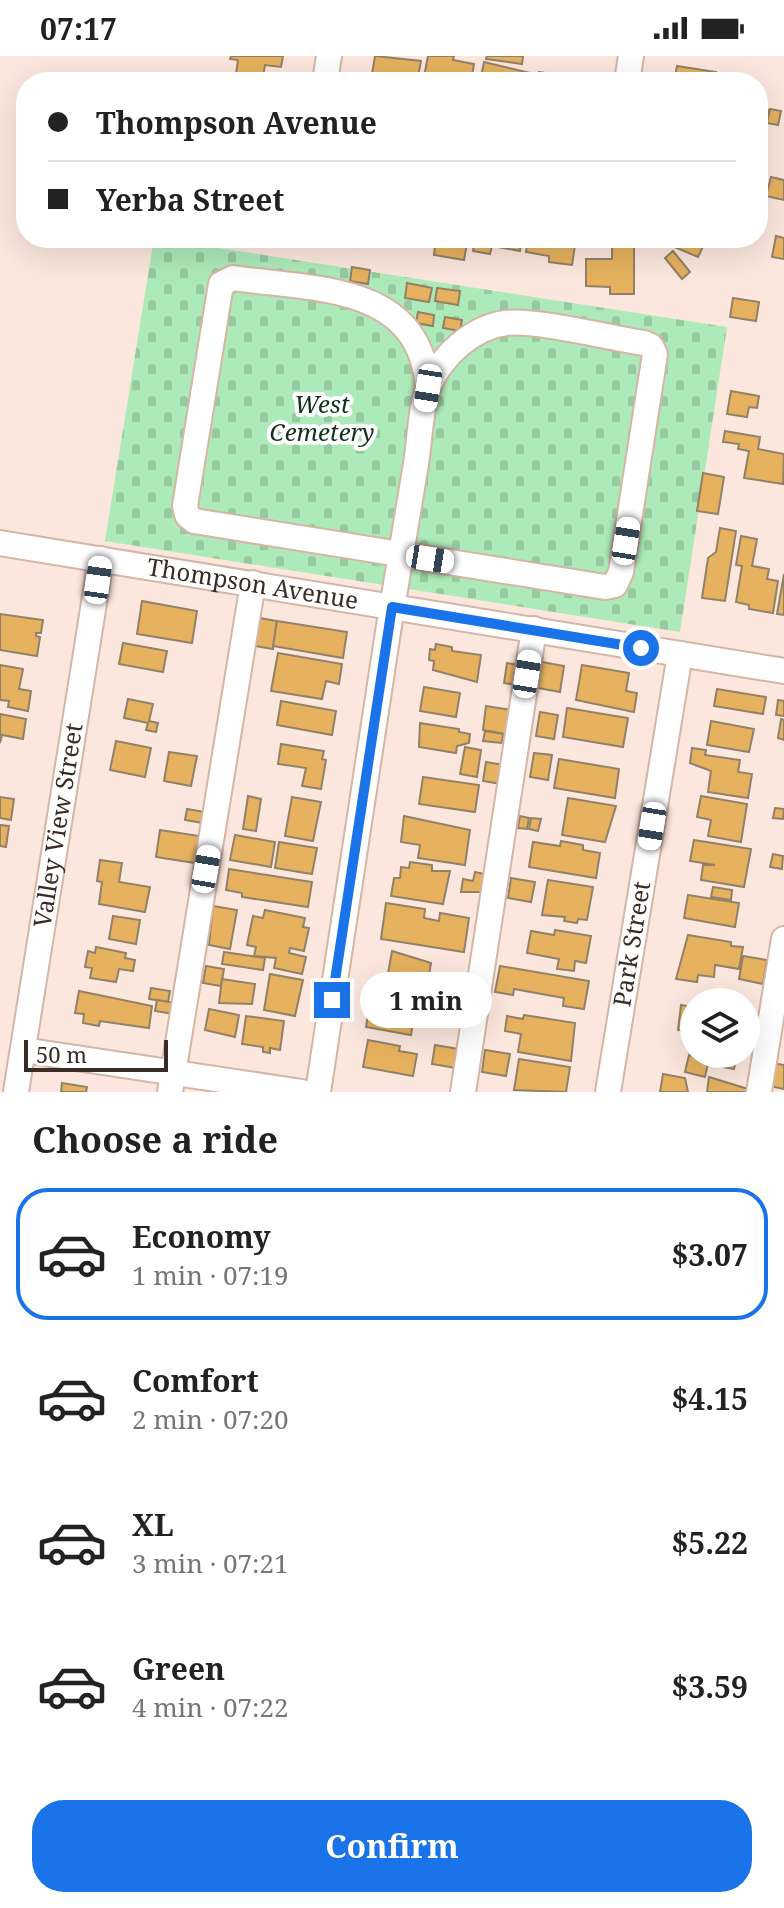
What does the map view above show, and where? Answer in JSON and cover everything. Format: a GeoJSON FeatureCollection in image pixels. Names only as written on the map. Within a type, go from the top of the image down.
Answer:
{"type":"FeatureCollection","features":[{"type":"Feature","properties":{"kind":"street"},"geometry":{"type":"LineString","coordinates":[[233,278],[370,300],[393,314],[415,340],[427,348],[443,350],[461,343],[480,331],[513,322],[644,343],[654,349],[656,359],[620,577],[615,585],[605,587],[194,521],[187,515],[185,506],[223,280],[233,278]]}},
{"type":"Feature","properties":{"kind":"street"},"geometry":{"type":"LineString","coordinates":[[318,1092],[428,388],[424,364],[415,340]]}},
{"type":"Feature","properties":{"kind":"street"},"geometry":{"type":"LineString","coordinates":[[428,388],[444,362],[461,343]]}},
{"type":"Feature","properties":{"kind":"street","name":"Thompson Avenue"},"geometry":{"type":"LineString","coordinates":[[0,543],[784,671]]}},
{"type":"Feature","properties":{"kind":"street","name":"Valley View Street"},"geometry":{"type":"LineString","coordinates":[[16,1092],[101,559]]}},
{"type":"Feature","properties":{"kind":"street"},"geometry":{"type":"LineString","coordinates":[[172,1082],[253,583]]}},
{"type":"Feature","properties":{"kind":"street"},"geometry":{"type":"LineString","coordinates":[[463,1092],[534,629]]}},
{"type":"Feature","properties":{"kind":"street","name":"Park Street"},"geometry":{"type":"LineString","coordinates":[[608,1092],[680,654]]}},
{"type":"Feature","properties":{"kind":"street"},"geometry":{"type":"LineString","coordinates":[[759,1092],[784,939]]}},
{"type":"Feature","properties":{"kind":"street"},"geometry":{"type":"LineString","coordinates":[[23,1050],[172,1082],[302,1092]]}},
{"type":"Feature","properties":{"kind":"green space","name":"West Cemetery"},"geometry":{"type":"Polygon","coordinates":[[[152,248],[218,248],[727,327],[680,632],[105,541],[152,248]]]}},
{"type":"Feature","properties":{"kind":"building"},"geometry":{"type":"Polygon","coordinates":[[[231,56],[283,56],[281,67],[265,65],[264,72],[236,72],[238,60],[230,59],[231,56]]]}},
{"type":"Feature","properties":{"kind":"building"},"geometry":{"type":"Polygon","coordinates":[[[375,56],[421,61],[419,72],[372,72],[375,56]]]}},
{"type":"Feature","properties":{"kind":"building"},"geometry":{"type":"Polygon","coordinates":[[[428,56],[454,56],[453,60],[474,64],[473,72],[425,72],[428,56]]]}},
{"type":"Feature","properties":{"kind":"building"},"geometry":{"type":"Polygon","coordinates":[[[487,56],[523,56],[522,64],[486,59],[487,56]]]}},
{"type":"Feature","properties":{"kind":"building"},"geometry":{"type":"Polygon","coordinates":[[[484,62],[526,72],[482,72],[484,62]]]}},
{"type":"Feature","properties":{"kind":"building"},"geometry":{"type":"Polygon","coordinates":[[[677,66],[716,72],[676,72],[677,66]]]}},
{"type":"Feature","properties":{"kind":"building"},"geometry":{"type":"Polygon","coordinates":[[[770,109],[781,111],[778,125],[768,123],[770,109]]]}},
{"type":"Feature","properties":{"kind":"building"},"geometry":{"type":"Polygon","coordinates":[[[771,177],[784,180],[784,200],[768,196],[771,177]]]}},
{"type":"Feature","properties":{"kind":"building"},"geometry":{"type":"Polygon","coordinates":[[[776,236],[784,238],[784,259],[772,257],[776,236]]]}},
{"type":"Feature","properties":{"kind":"building"},"geometry":{"type":"Polygon","coordinates":[[[435,248],[466,248],[464,260],[434,255],[435,248]]]}},
{"type":"Feature","properties":{"kind":"building"},"geometry":{"type":"Polygon","coordinates":[[[473,248],[492,248],[490,254],[473,251],[473,248]]]}},
{"type":"Feature","properties":{"kind":"building"},"geometry":{"type":"Polygon","coordinates":[[[527,248],[575,248],[572,265],[549,262],[549,256],[526,252],[527,248]]]}},
{"type":"Feature","properties":{"kind":"building"},"geometry":{"type":"Polygon","coordinates":[[[612,248],[634,248],[634,294],[610,294],[610,287],[586,286],[586,259],[612,259],[612,248]]]}},
{"type":"Feature","properties":{"kind":"building"},"geometry":{"type":"Polygon","coordinates":[[[677,248],[702,248],[698,257],[677,248]]]}},
{"type":"Feature","properties":{"kind":"building"},"geometry":{"type":"Polygon","coordinates":[[[673,251],[690,272],[682,279],[665,258],[673,251]]]}},
{"type":"Feature","properties":{"kind":"building"},"geometry":{"type":"Polygon","coordinates":[[[352,267],[370,270],[368,284],[350,281],[352,267]]]}},
{"type":"Feature","properties":{"kind":"building"},"geometry":{"type":"Polygon","coordinates":[[[407,283],[432,288],[429,302],[405,298],[407,283]]]}},
{"type":"Feature","properties":{"kind":"building"},"geometry":{"type":"Polygon","coordinates":[[[437,288],[460,291],[458,305],[435,301],[437,288]]]}},
{"type":"Feature","properties":{"kind":"building"},"geometry":{"type":"Polygon","coordinates":[[[733,298],[759,302],[756,321],[730,317],[733,298]]]}},
{"type":"Feature","properties":{"kind":"building"},"geometry":{"type":"Polygon","coordinates":[[[418,312],[434,315],[433,326],[416,323],[418,312]]]}},
{"type":"Feature","properties":{"kind":"building"},"geometry":{"type":"Polygon","coordinates":[[[445,317],[462,320],[460,331],[443,328],[445,317]]]}},
{"type":"Feature","properties":{"kind":"building"},"geometry":{"type":"Polygon","coordinates":[[[731,391],[759,396],[757,408],[749,407],[747,417],[727,414],[731,391]]]}},
{"type":"Feature","properties":{"kind":"building"},"geometry":{"type":"Polygon","coordinates":[[[725,431],[760,437],[758,449],[784,454],[783,484],[744,478],[749,451],[738,449],[739,444],[723,442],[725,431]]]}},
{"type":"Feature","properties":{"kind":"building"},"geometry":{"type":"Polygon","coordinates":[[[703,473],[724,477],[718,514],[697,511],[703,473]]]}},
{"type":"Feature","properties":{"kind":"building"},"geometry":{"type":"Polygon","coordinates":[[[720,528],[736,531],[725,601],[702,598],[708,558],[716,552],[720,528]]]}},
{"type":"Feature","properties":{"kind":"building"},"geometry":{"type":"Polygon","coordinates":[[[741,536],[757,539],[752,566],[769,569],[767,579],[778,581],[773,613],[749,609],[749,605],[736,602],[742,566],[736,565],[741,536]]]}},
{"type":"Feature","properties":{"kind":"building"},"geometry":{"type":"Polygon","coordinates":[[[784,574],[784,615],[777,614],[784,574]]]}},
{"type":"Feature","properties":{"kind":"building"},"geometry":{"type":"Polygon","coordinates":[[[142,601],[197,611],[192,643],[137,634],[142,601]]]}},
{"type":"Feature","properties":{"kind":"building"},"geometry":{"type":"Polygon","coordinates":[[[0,614],[43,620],[41,633],[36,633],[40,637],[37,656],[0,650],[0,614]]]}},
{"type":"Feature","properties":{"kind":"building"},"geometry":{"type":"Polygon","coordinates":[[[254,617],[277,621],[273,649],[249,645],[254,617]]]}},
{"type":"Feature","properties":{"kind":"building"},"geometry":{"type":"Polygon","coordinates":[[[277,621],[347,632],[343,658],[273,646],[277,621]]]}},
{"type":"Feature","properties":{"kind":"building"},"geometry":{"type":"Polygon","coordinates":[[[123,643],[167,651],[163,672],[119,664],[123,643]]]}},
{"type":"Feature","properties":{"kind":"building"},"geometry":{"type":"Polygon","coordinates":[[[436,644],[452,647],[452,651],[481,655],[477,682],[433,670],[434,661],[429,660],[430,649],[435,650],[436,644]]]}},
{"type":"Feature","properties":{"kind":"building"},"geometry":{"type":"Polygon","coordinates":[[[278,653],[342,664],[339,684],[326,681],[322,699],[271,691],[278,653]]]}},
{"type":"Feature","properties":{"kind":"building"},"geometry":{"type":"Polygon","coordinates":[[[542,662],[564,666],[560,692],[538,688],[542,662]]]}},
{"type":"Feature","properties":{"kind":"building"},"geometry":{"type":"Polygon","coordinates":[[[507,663],[520,665],[517,685],[504,683],[507,663]]]}},
{"type":"Feature","properties":{"kind":"building"},"geometry":{"type":"Polygon","coordinates":[[[0,665],[23,669],[19,689],[31,691],[28,711],[8,707],[9,701],[0,700],[0,665]]]}},
{"type":"Feature","properties":{"kind":"building"},"geometry":{"type":"Polygon","coordinates":[[[582,665],[629,673],[626,691],[637,693],[634,712],[576,700],[582,665]]]}},
{"type":"Feature","properties":{"kind":"building"},"geometry":{"type":"Polygon","coordinates":[[[424,687],[460,693],[456,717],[420,711],[424,687]]]}},
{"type":"Feature","properties":{"kind":"building"},"geometry":{"type":"Polygon","coordinates":[[[717,689],[766,697],[763,714],[714,706],[717,689]]]}},
{"type":"Feature","properties":{"kind":"building"},"geometry":{"type":"Polygon","coordinates":[[[128,699],[153,704],[149,721],[158,723],[156,732],[146,730],[148,723],[124,718],[128,699]]]}},
{"type":"Feature","properties":{"kind":"building"},"geometry":{"type":"Polygon","coordinates":[[[778,700],[784,701],[784,716],[776,715],[778,700]]]}},
{"type":"Feature","properties":{"kind":"building"},"geometry":{"type":"Polygon","coordinates":[[[281,701],[336,711],[332,735],[277,725],[281,701]]]}},
{"type":"Feature","properties":{"kind":"building"},"geometry":{"type":"Polygon","coordinates":[[[486,706],[511,710],[512,735],[483,730],[486,706]]]}},
{"type":"Feature","properties":{"kind":"building"},"geometry":{"type":"Polygon","coordinates":[[[567,708],[628,718],[623,747],[563,737],[567,708]]]}},
{"type":"Feature","properties":{"kind":"building"},"geometry":{"type":"Polygon","coordinates":[[[540,712],[558,715],[554,739],[536,736],[540,712]]]}},
{"type":"Feature","properties":{"kind":"building"},"geometry":{"type":"Polygon","coordinates":[[[0,714],[26,719],[23,739],[2,735],[0,743],[0,714]]]}},
{"type":"Feature","properties":{"kind":"building"},"geometry":{"type":"Polygon","coordinates":[[[781,719],[784,720],[784,740],[778,738],[781,719]]]}},
{"type":"Feature","properties":{"kind":"building"},"geometry":{"type":"Polygon","coordinates":[[[711,721],[754,729],[749,752],[707,745],[711,721]]]}},
{"type":"Feature","properties":{"kind":"building"},"geometry":{"type":"Polygon","coordinates":[[[420,723],[459,729],[459,732],[470,734],[469,743],[457,746],[456,753],[419,747],[420,723]]]}},
{"type":"Feature","properties":{"kind":"building"},"geometry":{"type":"Polygon","coordinates":[[[485,731],[503,734],[502,743],[483,741],[485,731]]]}},
{"type":"Feature","properties":{"kind":"building"},"geometry":{"type":"Polygon","coordinates":[[[116,741],[151,748],[145,777],[110,770],[116,741]]]}},
{"type":"Feature","properties":{"kind":"building"},"geometry":{"type":"Polygon","coordinates":[[[281,744],[324,751],[322,759],[326,760],[321,789],[302,786],[306,768],[278,764],[281,744]]]}},
{"type":"Feature","properties":{"kind":"building"},"geometry":{"type":"Polygon","coordinates":[[[465,747],[481,750],[477,777],[460,774],[465,747]]]}},
{"type":"Feature","properties":{"kind":"building"},"geometry":{"type":"Polygon","coordinates":[[[692,748],[706,750],[705,755],[740,760],[738,772],[752,774],[748,798],[708,792],[711,771],[690,763],[692,748]]]}},
{"type":"Feature","properties":{"kind":"building"},"geometry":{"type":"Polygon","coordinates":[[[169,752],[197,756],[191,786],[164,781],[169,752]]]}},
{"type":"Feature","properties":{"kind":"building"},"geometry":{"type":"Polygon","coordinates":[[[534,753],[552,755],[548,780],[530,777],[534,753]]]}},
{"type":"Feature","properties":{"kind":"building"},"geometry":{"type":"Polygon","coordinates":[[[559,759],[619,769],[615,798],[554,788],[559,759]]]}},
{"type":"Feature","properties":{"kind":"building"},"geometry":{"type":"Polygon","coordinates":[[[486,762],[504,765],[501,784],[483,781],[486,762]]]}},
{"type":"Feature","properties":{"kind":"building"},"geometry":{"type":"Polygon","coordinates":[[[423,777],[479,785],[475,812],[419,804],[423,777]]]}},
{"type":"Feature","properties":{"kind":"building"},"geometry":{"type":"Polygon","coordinates":[[[248,796],[261,799],[256,831],[243,829],[248,796]]]}},
{"type":"Feature","properties":{"kind":"building"},"geometry":{"type":"Polygon","coordinates":[[[701,796],[747,804],[741,842],[708,836],[711,820],[697,817],[701,796]]]}},
{"type":"Feature","properties":{"kind":"building"},"geometry":{"type":"Polygon","coordinates":[[[0,797],[14,799],[11,820],[0,818],[0,797]]]}},
{"type":"Feature","properties":{"kind":"building"},"geometry":{"type":"Polygon","coordinates":[[[292,797],[321,802],[313,841],[285,836],[292,797]]]}},
{"type":"Feature","properties":{"kind":"building"},"geometry":{"type":"Polygon","coordinates":[[[568,798],[616,806],[605,842],[562,835],[568,798]]]}},
{"type":"Feature","properties":{"kind":"building"},"geometry":{"type":"Polygon","coordinates":[[[775,808],[784,809],[783,819],[773,818],[775,808]]]}},
{"type":"Feature","properties":{"kind":"building"},"geometry":{"type":"Polygon","coordinates":[[[187,809],[205,812],[203,823],[185,820],[187,809]]]}},
{"type":"Feature","properties":{"kind":"building"},"geometry":{"type":"Polygon","coordinates":[[[404,816],[470,830],[465,865],[418,858],[420,845],[401,842],[404,816]]]}},
{"type":"Feature","properties":{"kind":"building"},"geometry":{"type":"Polygon","coordinates":[[[520,816],[529,818],[527,829],[518,828],[520,816]]]}},
{"type":"Feature","properties":{"kind":"building"},"geometry":{"type":"Polygon","coordinates":[[[531,818],[541,819],[538,831],[529,829],[531,818]]]}},
{"type":"Feature","properties":{"kind":"building"},"geometry":{"type":"Polygon","coordinates":[[[0,825],[9,826],[6,847],[0,846],[0,825]]]}},
{"type":"Feature","properties":{"kind":"building"},"geometry":{"type":"Polygon","coordinates":[[[160,830],[199,836],[195,863],[156,857],[160,830]]]}},
{"type":"Feature","properties":{"kind":"building"},"geometry":{"type":"Polygon","coordinates":[[[235,835],[275,842],[271,867],[230,860],[235,835]]]}},
{"type":"Feature","properties":{"kind":"building"},"geometry":{"type":"Polygon","coordinates":[[[694,840],[751,849],[744,887],[701,880],[703,865],[715,865],[690,861],[694,840]]]}},
{"type":"Feature","properties":{"kind":"building"},"geometry":{"type":"Polygon","coordinates":[[[561,841],[583,845],[583,850],[600,853],[596,878],[529,867],[533,842],[560,846],[561,841]]]}},
{"type":"Feature","properties":{"kind":"building"},"geometry":{"type":"Polygon","coordinates":[[[279,842],[317,848],[312,874],[275,868],[279,842]]]}},
{"type":"Feature","properties":{"kind":"building"},"geometry":{"type":"Polygon","coordinates":[[[773,854],[783,856],[782,869],[770,867],[773,854]]]}},
{"type":"Feature","properties":{"kind":"building"},"geometry":{"type":"Polygon","coordinates":[[[100,860],[122,863],[119,882],[150,887],[145,912],[99,904],[102,882],[97,881],[100,860]]]}},
{"type":"Feature","properties":{"kind":"building"},"geometry":{"type":"Polygon","coordinates":[[[410,862],[432,865],[432,871],[450,871],[443,904],[391,896],[394,878],[400,878],[401,867],[409,868],[410,862]]]}},
{"type":"Feature","properties":{"kind":"building"},"geometry":{"type":"Polygon","coordinates":[[[229,869],[312,882],[308,907],[242,897],[242,893],[226,890],[229,869]]]}},
{"type":"Feature","properties":{"kind":"building"},"geometry":{"type":"Polygon","coordinates":[[[475,872],[489,875],[486,892],[461,892],[463,879],[473,881],[475,872]]]}},
{"type":"Feature","properties":{"kind":"building"},"geometry":{"type":"Polygon","coordinates":[[[511,878],[535,882],[531,902],[508,898],[511,878]]]}},
{"type":"Feature","properties":{"kind":"building"},"geometry":{"type":"Polygon","coordinates":[[[548,880],[593,887],[587,920],[578,919],[577,923],[564,921],[565,917],[542,915],[548,880]]]}},
{"type":"Feature","properties":{"kind":"building"},"geometry":{"type":"Polygon","coordinates":[[[713,887],[732,890],[731,900],[711,897],[713,887]]]}},
{"type":"Feature","properties":{"kind":"building"},"geometry":{"type":"Polygon","coordinates":[[[688,895],[739,903],[735,927],[684,918],[688,895]]]}},
{"type":"Feature","properties":{"kind":"building"},"geometry":{"type":"Polygon","coordinates":[[[386,903],[425,909],[424,918],[439,921],[440,913],[469,918],[464,952],[381,939],[386,903]]]}},
{"type":"Feature","properties":{"kind":"building"},"geometry":{"type":"Polygon","coordinates":[[[213,906],[237,910],[230,949],[209,945],[213,906]]]}},
{"type":"Feature","properties":{"kind":"building"},"geometry":{"type":"Polygon","coordinates":[[[265,910],[305,918],[303,927],[309,928],[304,951],[290,948],[289,953],[306,957],[302,974],[274,968],[276,958],[254,956],[256,947],[247,945],[253,916],[263,918],[265,910]]]}},
{"type":"Feature","properties":{"kind":"building"},"geometry":{"type":"Polygon","coordinates":[[[113,916],[140,920],[136,944],[109,939],[113,916]]]}},
{"type":"Feature","properties":{"kind":"building"},"geometry":{"type":"Polygon","coordinates":[[[555,930],[591,936],[586,963],[575,961],[574,971],[557,969],[559,959],[527,953],[531,931],[554,935],[555,930]]]}},
{"type":"Feature","properties":{"kind":"building"},"geometry":{"type":"Polygon","coordinates":[[[688,935],[743,947],[739,969],[715,965],[714,977],[698,975],[697,982],[676,979],[688,935]]]}},
{"type":"Feature","properties":{"kind":"building"},"geometry":{"type":"Polygon","coordinates":[[[96,947],[126,953],[125,958],[135,960],[133,971],[119,969],[116,982],[90,978],[92,968],[85,967],[88,951],[95,953],[96,947]]]}},
{"type":"Feature","properties":{"kind":"building"},"geometry":{"type":"Polygon","coordinates":[[[392,951],[431,963],[427,988],[386,985],[392,951]]]}},
{"type":"Feature","properties":{"kind":"building"},"geometry":{"type":"Polygon","coordinates":[[[224,952],[265,958],[263,970],[222,964],[224,952]]]}},
{"type":"Feature","properties":{"kind":"building"},"geometry":{"type":"Polygon","coordinates":[[[743,956],[767,960],[763,984],[739,979],[743,956]]]}},
{"type":"Feature","properties":{"kind":"building"},"geometry":{"type":"Polygon","coordinates":[[[206,966],[224,969],[221,986],[203,983],[206,966]]]}},
{"type":"Feature","properties":{"kind":"building"},"geometry":{"type":"Polygon","coordinates":[[[500,966],[589,981],[584,1009],[563,1006],[564,998],[514,989],[513,995],[495,992],[500,966]]]}},
{"type":"Feature","properties":{"kind":"building"},"geometry":{"type":"Polygon","coordinates":[[[270,974],[303,980],[295,1016],[264,1010],[270,974]]]}},
{"type":"Feature","properties":{"kind":"building"},"geometry":{"type":"Polygon","coordinates":[[[222,979],[255,984],[252,1004],[219,1003],[222,979]]]}},
{"type":"Feature","properties":{"kind":"building"},"geometry":{"type":"Polygon","coordinates":[[[151,988],[170,991],[168,1002],[149,999],[151,988]]]}},
{"type":"Feature","properties":{"kind":"building"},"geometry":{"type":"Polygon","coordinates":[[[79,991],[152,1006],[149,1028],[100,1021],[99,1026],[83,1023],[84,1014],[75,1013],[79,991]]]}},
{"type":"Feature","properties":{"kind":"building"},"geometry":{"type":"Polygon","coordinates":[[[372,991],[393,994],[391,1006],[415,1011],[411,1035],[366,1027],[372,991]]]}},
{"type":"Feature","properties":{"kind":"building"},"geometry":{"type":"Polygon","coordinates":[[[157,1000],[176,1003],[174,1014],[155,1011],[157,1000]]]}},
{"type":"Feature","properties":{"kind":"building"},"geometry":{"type":"Polygon","coordinates":[[[209,1009],[239,1015],[235,1037],[205,1030],[209,1009]]]}},
{"type":"Feature","properties":{"kind":"building"},"geometry":{"type":"Polygon","coordinates":[[[524,1015],[575,1023],[571,1061],[518,1052],[521,1034],[505,1031],[507,1016],[523,1019],[524,1015]]]}},
{"type":"Feature","properties":{"kind":"building"},"geometry":{"type":"Polygon","coordinates":[[[246,1016],[284,1021],[280,1050],[270,1048],[270,1053],[263,1052],[263,1047],[242,1044],[246,1016]]]}},
{"type":"Feature","properties":{"kind":"building"},"geometry":{"type":"Polygon","coordinates":[[[368,1040],[400,1046],[399,1051],[417,1054],[413,1076],[363,1067],[368,1040]]]}},
{"type":"Feature","properties":{"kind":"building"},"geometry":{"type":"Polygon","coordinates":[[[435,1045],[459,1049],[456,1068],[432,1064],[435,1045]]]}},
{"type":"Feature","properties":{"kind":"building"},"geometry":{"type":"Polygon","coordinates":[[[485,1050],[510,1054],[506,1076],[482,1072],[485,1050]]]}},
{"type":"Feature","properties":{"kind":"building"},"geometry":{"type":"Polygon","coordinates":[[[519,1059],[570,1067],[566,1092],[514,1090],[519,1059]]]}},
{"type":"Feature","properties":{"kind":"building"},"geometry":{"type":"Polygon","coordinates":[[[772,1063],[784,1065],[784,1089],[769,1086],[772,1063]]]}},
{"type":"Feature","properties":{"kind":"building"},"geometry":{"type":"Polygon","coordinates":[[[686,1068],[707,1068],[705,1077],[685,1072],[686,1068]]]}},
{"type":"Feature","properties":{"kind":"building"},"geometry":{"type":"Polygon","coordinates":[[[663,1074],[685,1078],[688,1092],[660,1092],[663,1074]]]}},
{"type":"Feature","properties":{"kind":"building"},"geometry":{"type":"Polygon","coordinates":[[[709,1077],[748,1089],[747,1092],[707,1092],[709,1077]]]}},
{"type":"Feature","properties":{"kind":"building"},"geometry":{"type":"Polygon","coordinates":[[[62,1083],[87,1087],[86,1092],[61,1092],[62,1083]]]}},
{"type":"Feature","properties":{"kind":"route"},"geometry":{"type":"LineString","coordinates":[[332,1000],[392,607],[641,648]]}}]}
